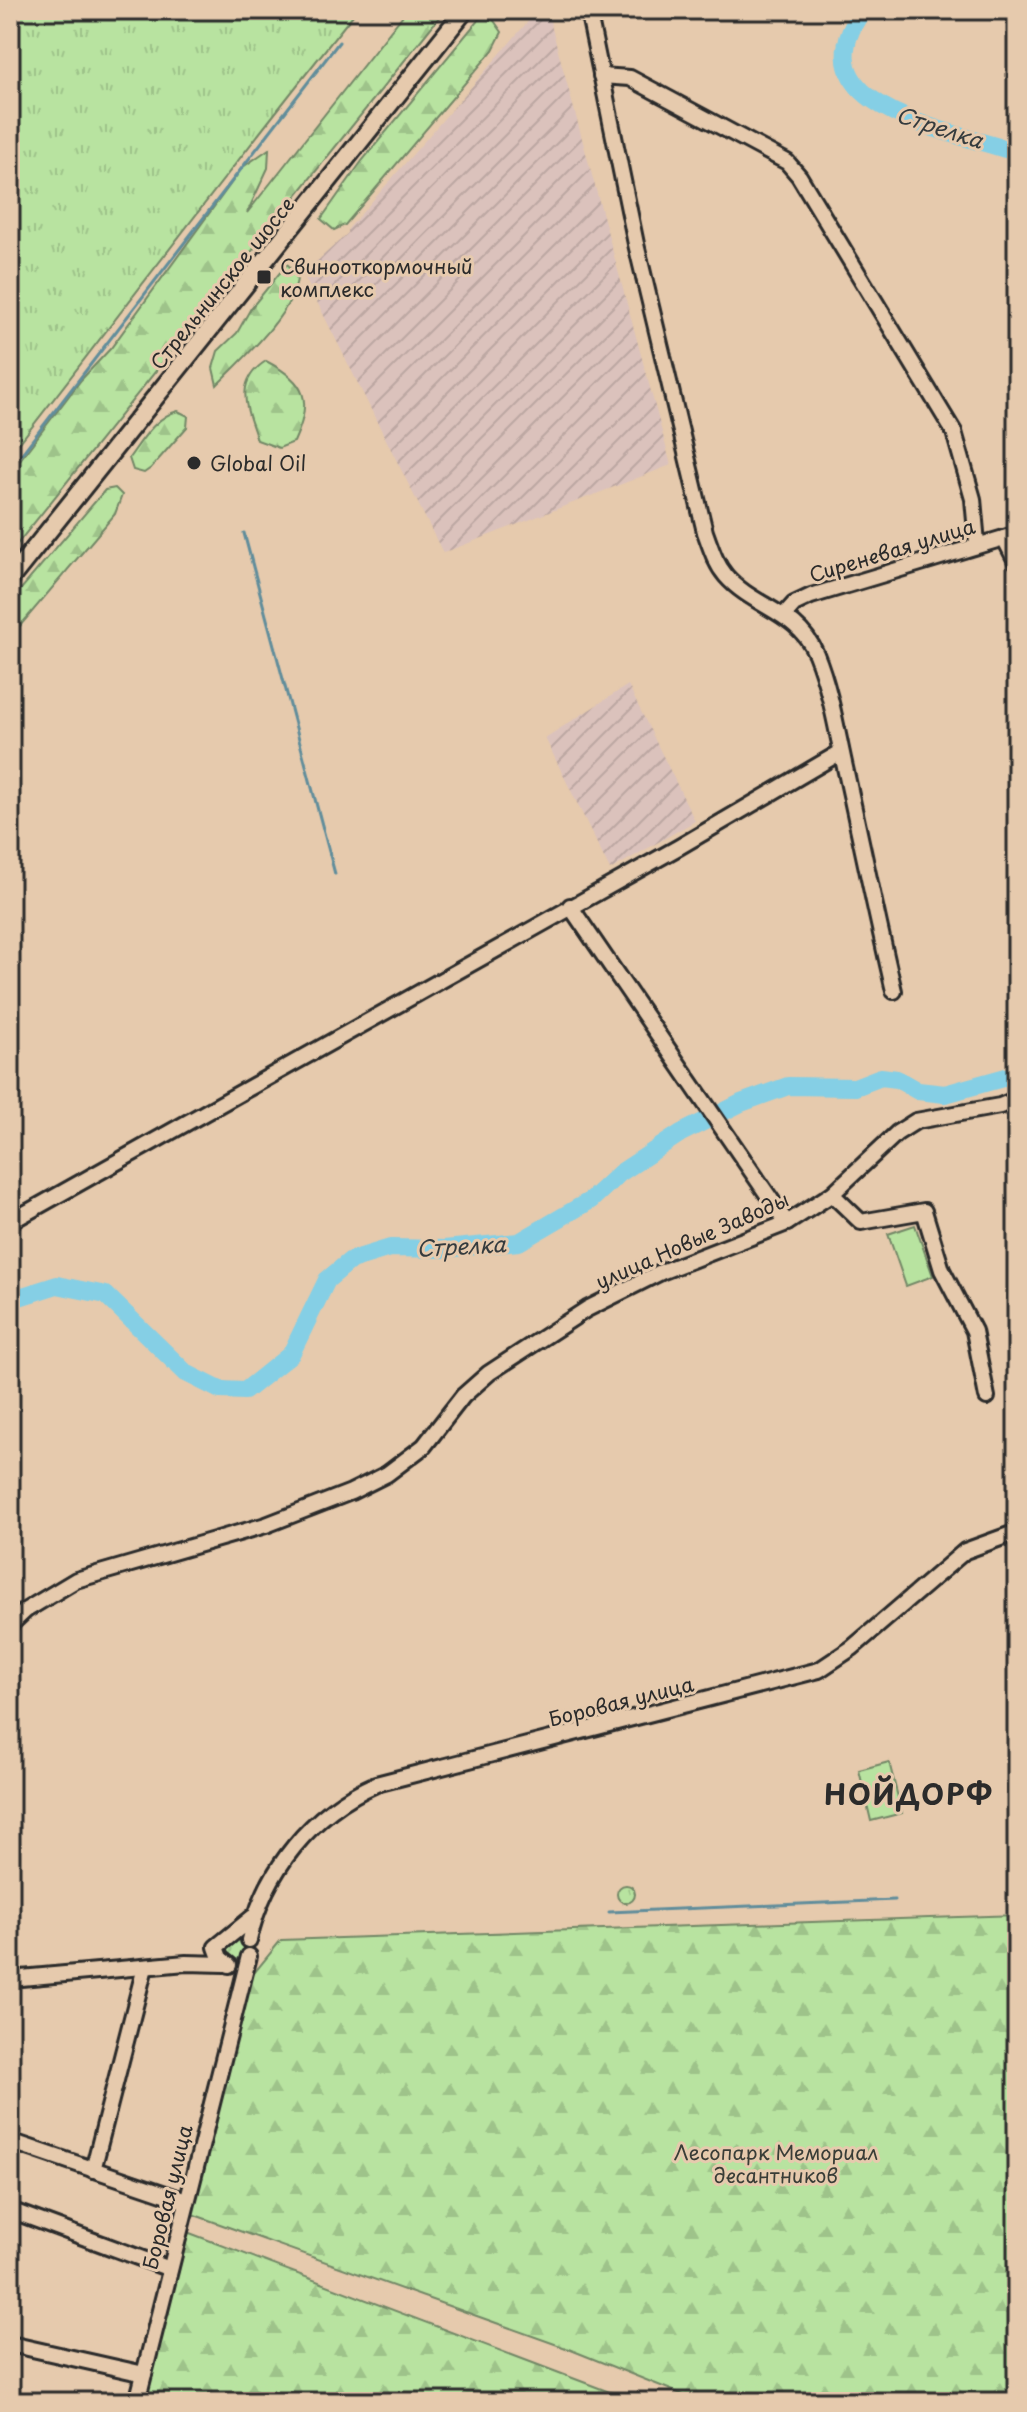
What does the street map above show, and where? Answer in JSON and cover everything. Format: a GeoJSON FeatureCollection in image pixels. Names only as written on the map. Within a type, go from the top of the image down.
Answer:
{"type":"FeatureCollection","features":[{"type":"Feature","properties":{"kind":"main road","name":"Стрельнинское шоссе"},"geometry":{"type":"LineString","coordinates":[[10,579],[465,10]]}},
{"type":"Feature","properties":{"kind":"street"},"geometry":{"type":"LineString","coordinates":[[588,10],[643,273],[713,557],[743,591],[785,614],[802,630],[815,653],[841,752],[894,991]]}},
{"type":"Feature","properties":{"kind":"street"},"geometry":{"type":"LineString","coordinates":[[601,76],[630,78],[787,162],[799,176],[954,432],[973,499],[977,543]]}},
{"type":"Feature","properties":{"kind":"street"},"geometry":{"type":"LineString","coordinates":[[1011,536],[1017,563]]}},
{"type":"Feature","properties":{"kind":"street","name":"Сиреневая улица"},"geometry":{"type":"LineString","coordinates":[[785,614],[794,604],[811,596],[977,543],[1011,536]]}},
{"type":"Feature","properties":{"kind":"street"},"geometry":{"type":"LineString","coordinates":[[10,1222],[841,752]]}},
{"type":"Feature","properties":{"kind":"street"},"geometry":{"type":"LineString","coordinates":[[570,906],[787,1223]]}},
{"type":"Feature","properties":{"kind":"street","name":"улица Новые Заводы"},"geometry":{"type":"LineString","coordinates":[[10,1625],[26,1610],[76,1580],[266,1525],[351,1492],[387,1474],[424,1446],[463,1396],[489,1373],[559,1325],[625,1288],[787,1223],[832,1194],[897,1133],[916,1121],[1000,1106],[1017,1099]]}},
{"type":"Feature","properties":{"kind":"street"},"geometry":{"type":"LineString","coordinates":[[832,1194],[861,1222],[924,1211],[942,1270],[974,1331],[987,1397]]}},
{"type":"Feature","properties":{"kind":"street","name":"Боровая улица"},"geometry":{"type":"LineString","coordinates":[[186,1963],[242,1936],[292,1847],[327,1813],[362,1790],[819,1670],[852,1648],[965,1551],[1017,1532]]}},
{"type":"Feature","properties":{"kind":"street","name":"Боровая улица"},"geometry":{"type":"LineString","coordinates":[[137,2402],[186,2201],[234,1967],[249,1956],[242,1936]]}},
{"type":"Feature","properties":{"kind":"street"},"geometry":{"type":"LineString","coordinates":[[216,1947],[234,1967]]}},
{"type":"Feature","properties":{"kind":"street"},"geometry":{"type":"LineString","coordinates":[[10,1979],[186,1963],[234,1967]]}},
{"type":"Feature","properties":{"kind":"street"},"geometry":{"type":"LineString","coordinates":[[93,2170],[145,1967]]}},
{"type":"Feature","properties":{"kind":"street"},"geometry":{"type":"LineString","coordinates":[[10,2141],[186,2201]]}},
{"type":"Feature","properties":{"kind":"street"},"geometry":{"type":"LineString","coordinates":[[10,2210],[170,2269]]}},
{"type":"Feature","properties":{"kind":"street"},"geometry":{"type":"LineString","coordinates":[[10,2344],[144,2374]]}},
{"type":"Feature","properties":{"kind":"shaded area"},"geometry":{"type":"Polygon","coordinates":[[[538,10],[547,10],[671,465],[443,553],[303,274],[348,233],[348,229],[538,10]]]}},
{"type":"Feature","properties":{"kind":"shaded area"},"geometry":{"type":"Polygon","coordinates":[[[628,685],[695,821],[610,870],[545,738],[628,685]]]}},
{"type":"Feature","properties":{"kind":"green space"},"geometry":{"type":"Polygon","coordinates":[[[10,10],[357,10],[10,455],[10,10]]]}},
{"type":"Feature","properties":{"kind":"green space"},"geometry":{"type":"Polygon","coordinates":[[[407,10],[445,10],[10,553],[10,473],[81,380],[111,348],[243,167],[269,149],[268,168],[247,213],[407,10]]]}},
{"type":"Feature","properties":{"kind":"green space"},"geometry":{"type":"Polygon","coordinates":[[[490,15],[502,32],[493,50],[345,225],[334,230],[321,219],[362,161],[479,19],[490,15]]]}},
{"type":"Feature","properties":{"kind":"green space"},"geometry":{"type":"Polygon","coordinates":[[[287,264],[297,274],[289,302],[267,333],[217,385],[213,368],[218,351],[237,333],[251,308],[287,264]]]}},
{"type":"Feature","properties":{"kind":"green space"},"geometry":{"type":"Polygon","coordinates":[[[266,361],[298,385],[304,404],[294,442],[279,448],[257,440],[245,397],[249,378],[266,361]]]}},
{"type":"Feature","properties":{"kind":"green space"},"geometry":{"type":"Polygon","coordinates":[[[178,411],[188,416],[187,427],[151,468],[144,473],[133,470],[129,458],[144,437],[156,423],[178,411]]]}},
{"type":"Feature","properties":{"kind":"green space"},"geometry":{"type":"Polygon","coordinates":[[[115,488],[122,495],[115,514],[20,626],[10,630],[10,602],[105,490],[115,488]]]}},
{"type":"Feature","properties":{"kind":"green space"},"geometry":{"type":"Polygon","coordinates":[[[915,1225],[933,1276],[906,1286],[888,1234],[915,1225]]]}},
{"type":"Feature","properties":{"kind":"green space"},"geometry":{"type":"Polygon","coordinates":[[[889,1762],[902,1813],[871,1821],[859,1770],[889,1762]]]}},
{"type":"Feature","properties":{"kind":"green space"},"geometry":{"type":"Polygon","coordinates":[[[622,1885],[630,1885],[635,1894],[633,1901],[622,1903],[617,1898],[617,1890],[622,1885]]]}},
{"type":"Feature","properties":{"kind":"green space","name":"Лесопарк Мемориал десантников"},"geometry":{"type":"Polygon","coordinates":[[[1017,1915],[1017,2402],[701,2402],[566,2348],[192,2214],[245,1984],[281,1940],[1017,1915]]]}},
{"type":"Feature","properties":{"kind":"green space"},"geometry":{"type":"Polygon","coordinates":[[[233,1939],[241,1939],[247,1949],[241,1959],[233,1959],[227,1953],[227,1945],[233,1939]]]}},
{"type":"Feature","properties":{"kind":"green space"},"geometry":{"type":"Polygon","coordinates":[[[187,2232],[636,2402],[144,2402],[187,2232]]]}},
{"type":"Feature","properties":{"kind":"waterway","name":"Стрелка"},"geometry":{"type":"LineString","coordinates":[[863,10],[847,42],[848,69],[862,90],[885,108],[915,121],[1005,149],[1017,149]]}},
{"type":"Feature","properties":{"kind":"waterway"},"geometry":{"type":"LineString","coordinates":[[10,469],[339,42]]}},
{"type":"Feature","properties":{"kind":"waterway"},"geometry":{"type":"LineString","coordinates":[[244,533],[335,874]]}},
{"type":"Feature","properties":{"kind":"waterway","name":"Стрелка"},"geometry":{"type":"LineString","coordinates":[[10,1300],[57,1285],[106,1295],[186,1373],[220,1390],[245,1391],[291,1354],[327,1280],[351,1260],[390,1248],[444,1249],[519,1242],[591,1200],[620,1173],[681,1133],[741,1103],[788,1086],[855,1087],[881,1077],[897,1079],[918,1091],[945,1094],[1017,1074]]}},
{"type":"Feature","properties":{"kind":"waterway"},"geometry":{"type":"LineString","coordinates":[[609,1912],[895,1900]]}},
{"type":"Feature","properties":{"kind":"place","name":"Свинооткормочный комплекс"},"geometry":{"type":"Point","coordinates":[264,277]}},
{"type":"Feature","properties":{"kind":"place","name":"Global Oil"},"geometry":{"type":"Point","coordinates":[194,463]}},
{"type":"Feature","properties":{"kind":"district","name":"НОЙДОРФ"},"geometry":{"type":"Point","coordinates":[909,1793]}}]}
